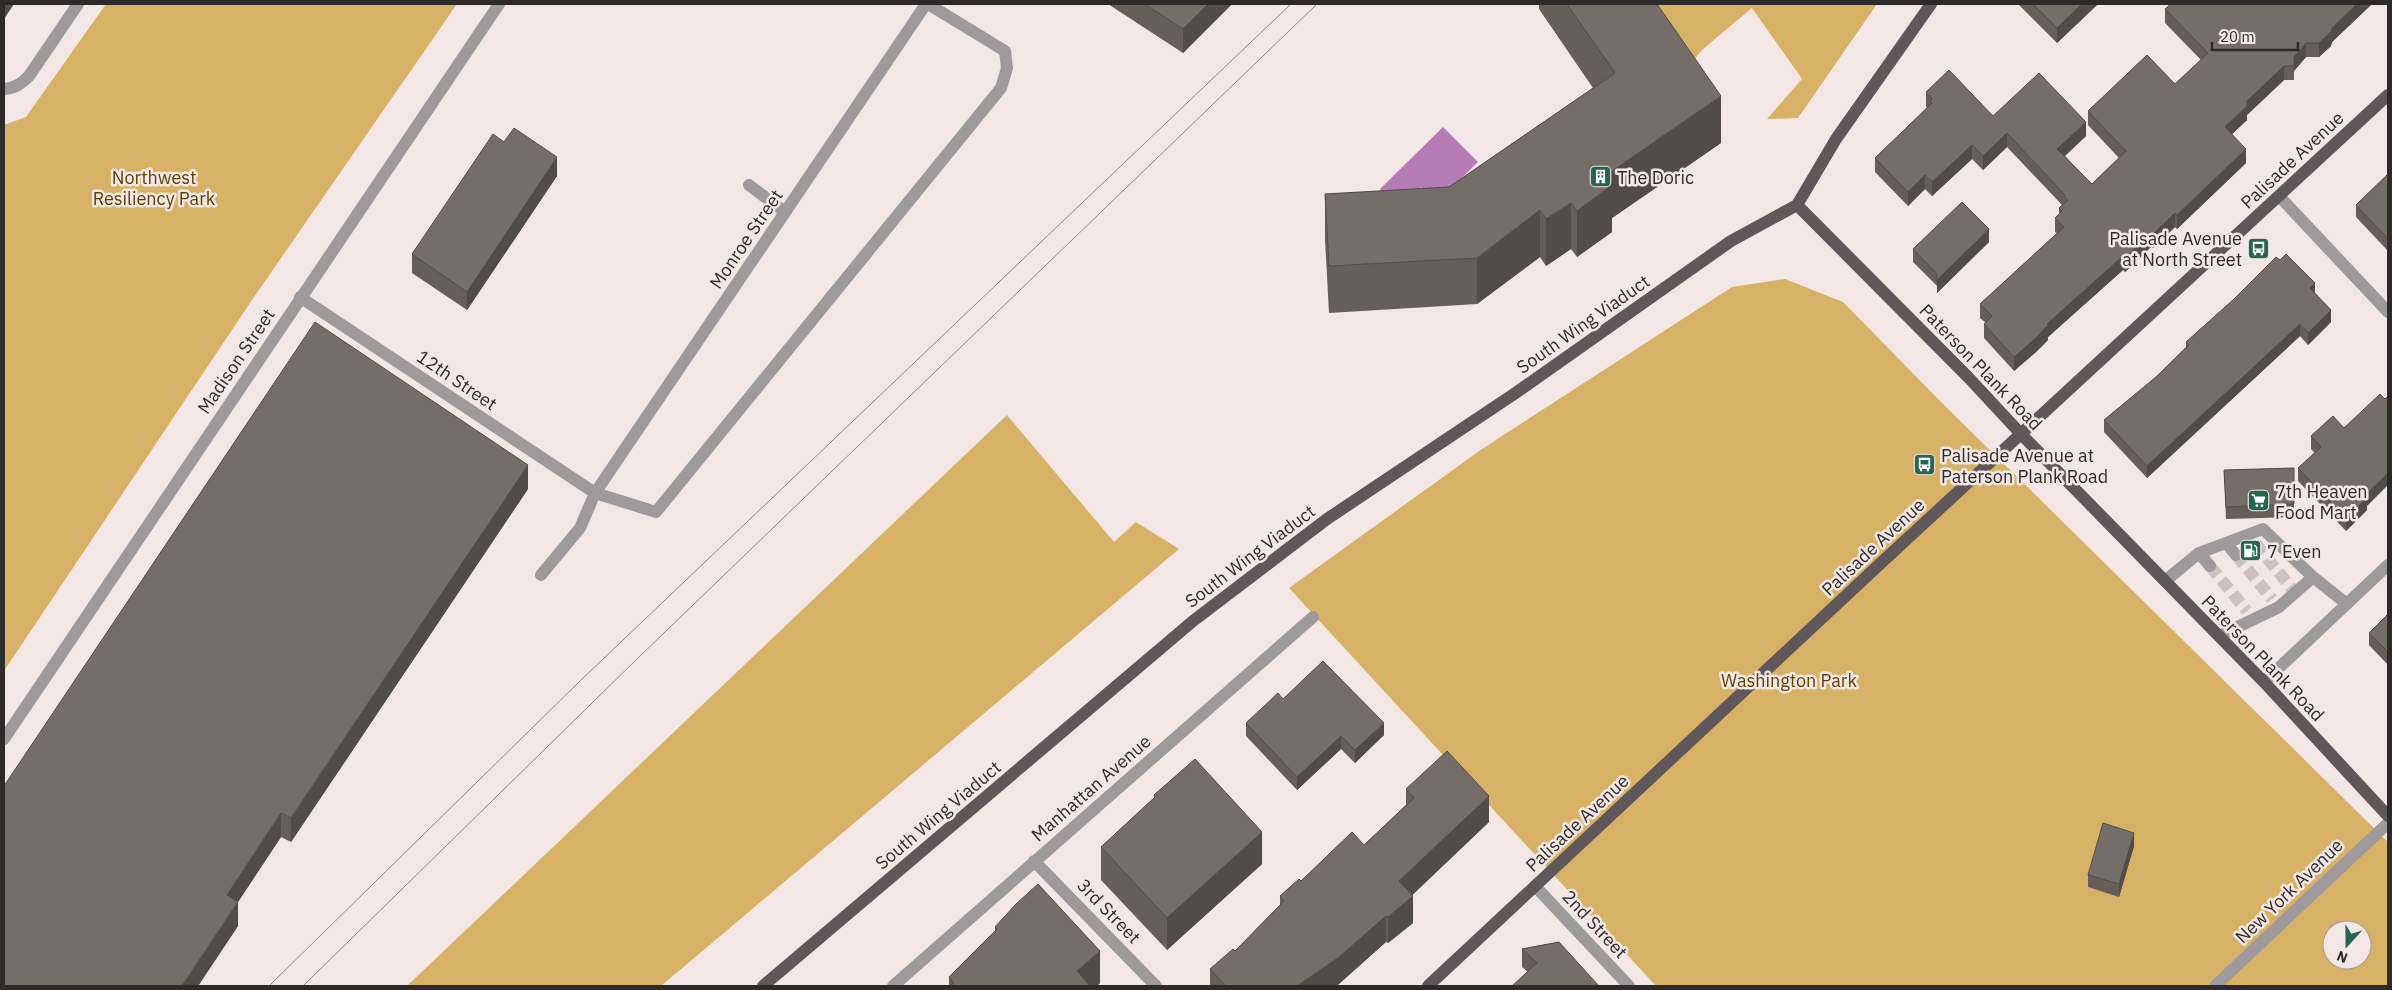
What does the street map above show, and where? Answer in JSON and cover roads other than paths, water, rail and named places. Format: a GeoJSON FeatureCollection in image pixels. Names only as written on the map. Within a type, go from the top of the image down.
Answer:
{"type":"FeatureCollection","features":[{"type":"Feature","properties":{"kind":"main road"},"geometry":{"type":"LineString","coordinates":[[1797,205],[1836,139],[1931,4]]}},
{"type":"Feature","properties":{"kind":"main road","name":"Palisade Avenue"},"geometry":{"type":"LineString","coordinates":[[1428,986],[2388,94]]}},
{"type":"Feature","properties":{"kind":"main road","name":"Paterson Plank Road"},"geometry":{"type":"LineString","coordinates":[[1797,205],[1968,376],[2021,434],[2264,682],[2388,816]]}},
{"type":"Feature","properties":{"kind":"main road","name":"South Wing Viaduct"},"geometry":{"type":"LineString","coordinates":[[763,986],[1193,621],[1327,519],[1517,392],[1731,241],[1797,205]]}},
{"type":"Feature","properties":{"kind":"street"},"geometry":{"type":"LineString","coordinates":[[8,89],[21,84],[29,76],[78,4]]}},
{"type":"Feature","properties":{"kind":"street","name":"Madison Street"},"geometry":{"type":"LineString","coordinates":[[4,739],[499,4]]}},
{"type":"Feature","properties":{"kind":"street","name":"12th Street"},"geometry":{"type":"LineString","coordinates":[[300,297],[596,493],[656,512],[1001,88],[1007,68],[1005,51],[927,4]]}},
{"type":"Feature","properties":{"kind":"street","name":"Monroe Street"},"geometry":{"type":"LineString","coordinates":[[541,575],[580,528],[596,493],[927,4]]}},
{"type":"Feature","properties":{"kind":"street"},"geometry":{"type":"LineString","coordinates":[[749,185],[785,212]]}},
{"type":"Feature","properties":{"kind":"street"},"geometry":{"type":"LineString","coordinates":[[2280,196],[2388,312]]}},
{"type":"Feature","properties":{"kind":"street"},"geometry":{"type":"LineString","coordinates":[[2165,581],[2199,553],[2226,543],[2252,539],[2263,529],[2314,577],[2347,604]]}},
{"type":"Feature","properties":{"kind":"street"},"geometry":{"type":"LineString","coordinates":[[2226,543],[2236,555]]}},
{"type":"Feature","properties":{"kind":"street"},"geometry":{"type":"LineString","coordinates":[[2199,553],[2210,566]]}},
{"type":"Feature","properties":{"kind":"street"},"geometry":{"type":"LineString","coordinates":[[2264,682],[2388,564]]}},
{"type":"Feature","properties":{"kind":"street"},"geometry":{"type":"LineString","coordinates":[[2219,636],[2250,615],[2276,603],[2314,577]]}},
{"type":"Feature","properties":{"kind":"street","name":"Manhattan Avenue"},"geometry":{"type":"LineString","coordinates":[[893,986],[1313,617]]}},
{"type":"Feature","properties":{"kind":"street","name":"New York Avenue"},"geometry":{"type":"LineString","coordinates":[[2215,986],[2388,823]]}},
{"type":"Feature","properties":{"kind":"street","name":"3rd Street"},"geometry":{"type":"LineString","coordinates":[[1034,861],[1156,986]]}},
{"type":"Feature","properties":{"kind":"street","name":"2nd Street"},"geometry":{"type":"LineString","coordinates":[[1535,886],[1629,986]]}},
{"type":"Feature","properties":{"kind":"tunnel"},"geometry":{"type":"LineString","coordinates":[[2256,544],[2292,589]]}},
{"type":"Feature","properties":{"kind":"tunnel"},"geometry":{"type":"LineString","coordinates":[[2236,555],[2272,599]]}},
{"type":"Feature","properties":{"kind":"tunnel"},"geometry":{"type":"LineString","coordinates":[[2210,566],[2247,611]]}},
{"type":"Feature","properties":{"kind":"tram line"},"geometry":{"type":"LineString","coordinates":[[269,986],[580,681],[1291,4]]}},
{"type":"Feature","properties":{"kind":"tram line"},"geometry":{"type":"LineString","coordinates":[[303,986],[639,657],[1317,4]]}},
{"type":"Feature","properties":{"kind":"place","name":"The Doric"},"geometry":{"type":"Point","coordinates":[1601,177]}},
{"type":"Feature","properties":{"kind":"place","name":"Palisade Avenue at North Street"},"geometry":{"type":"Point","coordinates":[2258,248]}},
{"type":"Feature","properties":{"kind":"place","name":"Palisade Avenue at Paterson Plank Road"},"geometry":{"type":"Point","coordinates":[1925,465]}},
{"type":"Feature","properties":{"kind":"place","name":"7th Heaven Food Mart"},"geometry":{"type":"Point","coordinates":[2259,501]}},
{"type":"Feature","properties":{"kind":"place","name":"7 Even"},"geometry":{"type":"Point","coordinates":[2251,551]}},
{"type":"Feature","properties":{"kind":"park label","name":"Northwest Resiliency Park"},"geometry":{"type":"Point","coordinates":[154,187]}},
{"type":"Feature","properties":{"kind":"park label","name":"Washington Park"},"geometry":{"type":"Point","coordinates":[1789,680]}}]}
